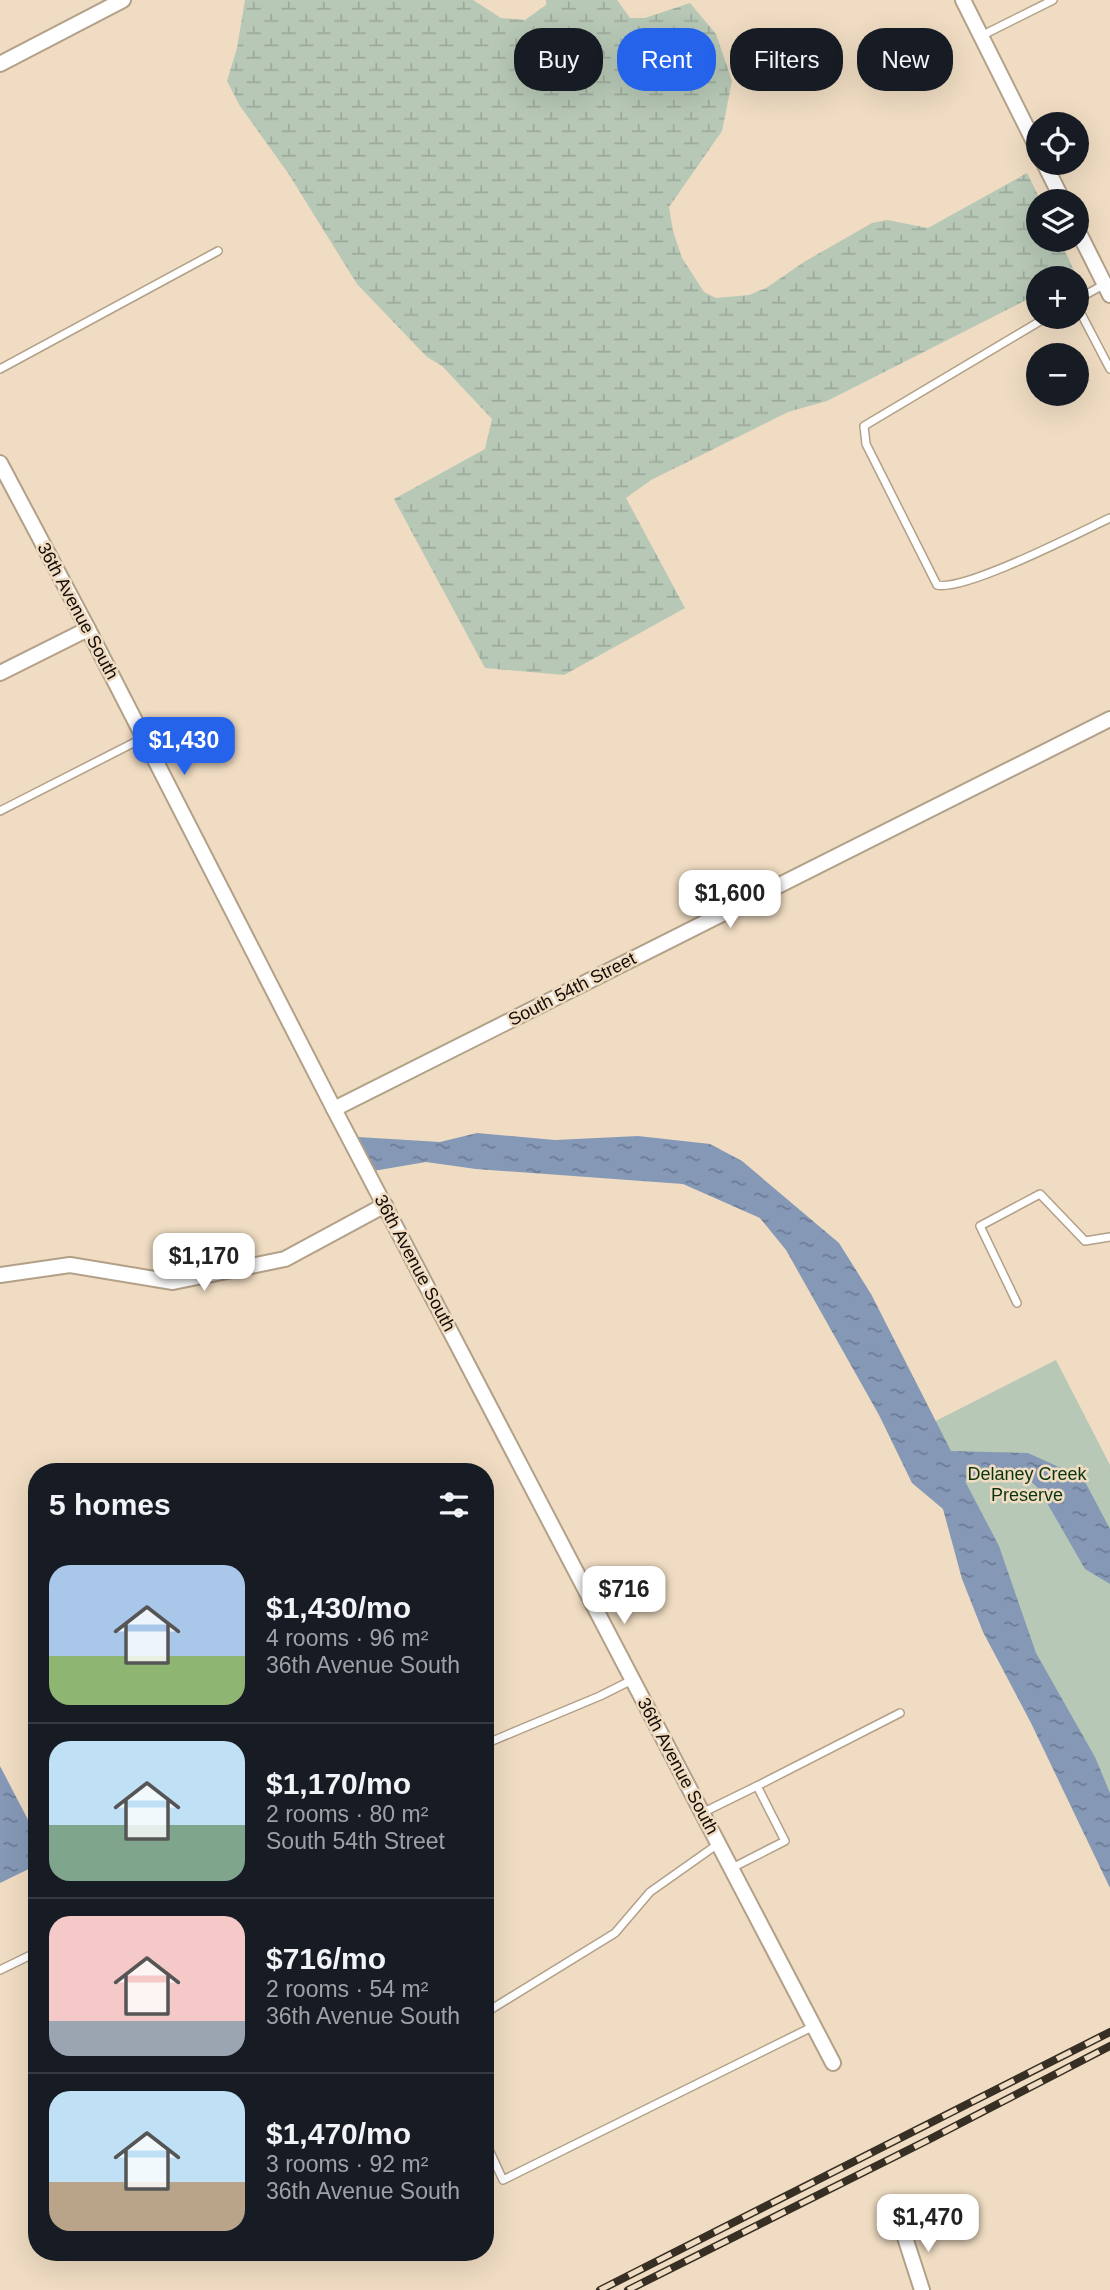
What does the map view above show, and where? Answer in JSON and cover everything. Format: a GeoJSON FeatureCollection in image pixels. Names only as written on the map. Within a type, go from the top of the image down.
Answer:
{"type":"FeatureCollection","features":[{"type":"Feature","properties":{"kind":"street"},"geometry":{"type":"LineString","coordinates":[[0,64],[123,0]]}},
{"type":"Feature","properties":{"kind":"street"},"geometry":{"type":"LineString","coordinates":[[963,0],[1026,126]]}},
{"type":"Feature","properties":{"kind":"street"},"geometry":{"type":"LineString","coordinates":[[1088,252],[1107,290]]}},
{"type":"Feature","properties":{"kind":"street","name":"36th Avenue South"},"geometry":{"type":"LineString","coordinates":[[0,463],[833,2063]]}},
{"type":"Feature","properties":{"kind":"street"},"geometry":{"type":"LineString","coordinates":[[0,673],[88,629]]}},
{"type":"Feature","properties":{"kind":"street","name":"South 54th Street"},"geometry":{"type":"LineString","coordinates":[[334,1109],[1110,719]]}},
{"type":"Feature","properties":{"kind":"street"},"geometry":{"type":"LineString","coordinates":[[0,1275],[70,1265],[173,1282],[285,1258],[385,1205]]}},
{"type":"Feature","properties":{"kind":"street"},"geometry":{"type":"LineString","coordinates":[[902,2228],[922,2290]]}},
{"type":"Feature","properties":{"kind":"lane"},"geometry":{"type":"LineString","coordinates":[[981,36],[1053,0]]}},
{"type":"Feature","properties":{"kind":"lane"},"geometry":{"type":"LineString","coordinates":[[0,369],[218,251]]}},
{"type":"Feature","properties":{"kind":"lane"},"geometry":{"type":"LineString","coordinates":[[1089,297],[1107,290]]}},
{"type":"Feature","properties":{"kind":"lane"},"geometry":{"type":"LineString","coordinates":[[1089,328],[1110,369]]}},
{"type":"Feature","properties":{"kind":"lane"},"geometry":{"type":"LineString","coordinates":[[1027,329],[864,426],[866,444],[937,585],[945,587],[991,572],[1110,518]]}},
{"type":"Feature","properties":{"kind":"lane"},"geometry":{"type":"LineString","coordinates":[[0,811],[144,738]]}},
{"type":"Feature","properties":{"kind":"lane"},"geometry":{"type":"LineString","coordinates":[[1017,1304],[980,1226],[1040,1194],[1085,1241],[1110,1237]]}},
{"type":"Feature","properties":{"kind":"lane"},"geometry":{"type":"LineString","coordinates":[[494,1740],[600,1696],[632,1679]]}},
{"type":"Feature","properties":{"kind":"lane"},"geometry":{"type":"LineString","coordinates":[[702,1813],[900,1713]]}},
{"type":"Feature","properties":{"kind":"lane"},"geometry":{"type":"LineString","coordinates":[[731,1869],[785,1841],[757,1786]]}},
{"type":"Feature","properties":{"kind":"lane"},"geometry":{"type":"LineString","coordinates":[[494,2007],[615,1933],[650,1892],[718,1844]]}},
{"type":"Feature","properties":{"kind":"lane"},"geometry":{"type":"LineString","coordinates":[[0,1970],[28,1956]]}},
{"type":"Feature","properties":{"kind":"lane"},"geometry":{"type":"LineString","coordinates":[[494,2160],[503,2180],[814,2026]]}},
{"type":"Feature","properties":{"kind":"green space"},"geometry":{"type":"Polygon","coordinates":[[[245,0],[473,0],[501,18],[525,20],[546,5],[546,0],[617,0],[630,18],[645,18],[690,3],[711,28],[617,28],[617,91],[716,91],[716,34],[730,75],[730,91],[722,131],[669,207],[682,258],[704,292],[716,298],[749,295],[766,288],[804,262],[872,223],[887,220],[928,228],[1026,174],[1035,189],[1026,189],[1026,252],[1065,252],[1072,266],[1026,266],[1026,300],[827,401],[788,412],[651,480],[626,498],[685,608],[564,675],[485,668],[394,499],[485,449],[492,419],[442,366],[427,357],[357,284],[288,173],[240,106],[227,81],[237,48],[245,0]]]}},
{"type":"Feature","properties":{"kind":"green space","name":"Delaney Creek Preserve"},"geometry":{"type":"Polygon","coordinates":[[[1056,1360],[1110,1465],[1110,1834],[908,1435],[1056,1360]]]}},
{"type":"Feature","properties":{"kind":"water"},"geometry":{"type":"Polygon","coordinates":[[[477,1133],[555,1140],[638,1136],[710,1144],[742,1161],[839,1243],[871,1294],[951,1451],[1028,1453],[1083,1478],[1110,1529],[1110,1584],[1085,1569],[1039,1489],[1022,1473],[995,1472],[965,1481],[999,1546],[1036,1653],[1095,1757],[1110,1793],[1110,1888],[1031,1723],[983,1632],[962,1579],[943,1509],[912,1483],[879,1415],[786,1250],[760,1218],[683,1184],[476,1169],[426,1162],[373,1171],[358,1137],[440,1142],[477,1133]]]}},
{"type":"Feature","properties":{"kind":"water"},"geometry":{"type":"Polygon","coordinates":[[[0,1766],[28,1820],[28,1869],[0,1883],[0,1766]]]}},
{"type":"Feature","properties":{"kind":"railway"},"geometry":{"type":"LineString","coordinates":[[600,2290],[1110,2032]]}},
{"type":"Feature","properties":{"kind":"railway"},"geometry":{"type":"LineString","coordinates":[[628,2290],[1110,2046]]}}]}
